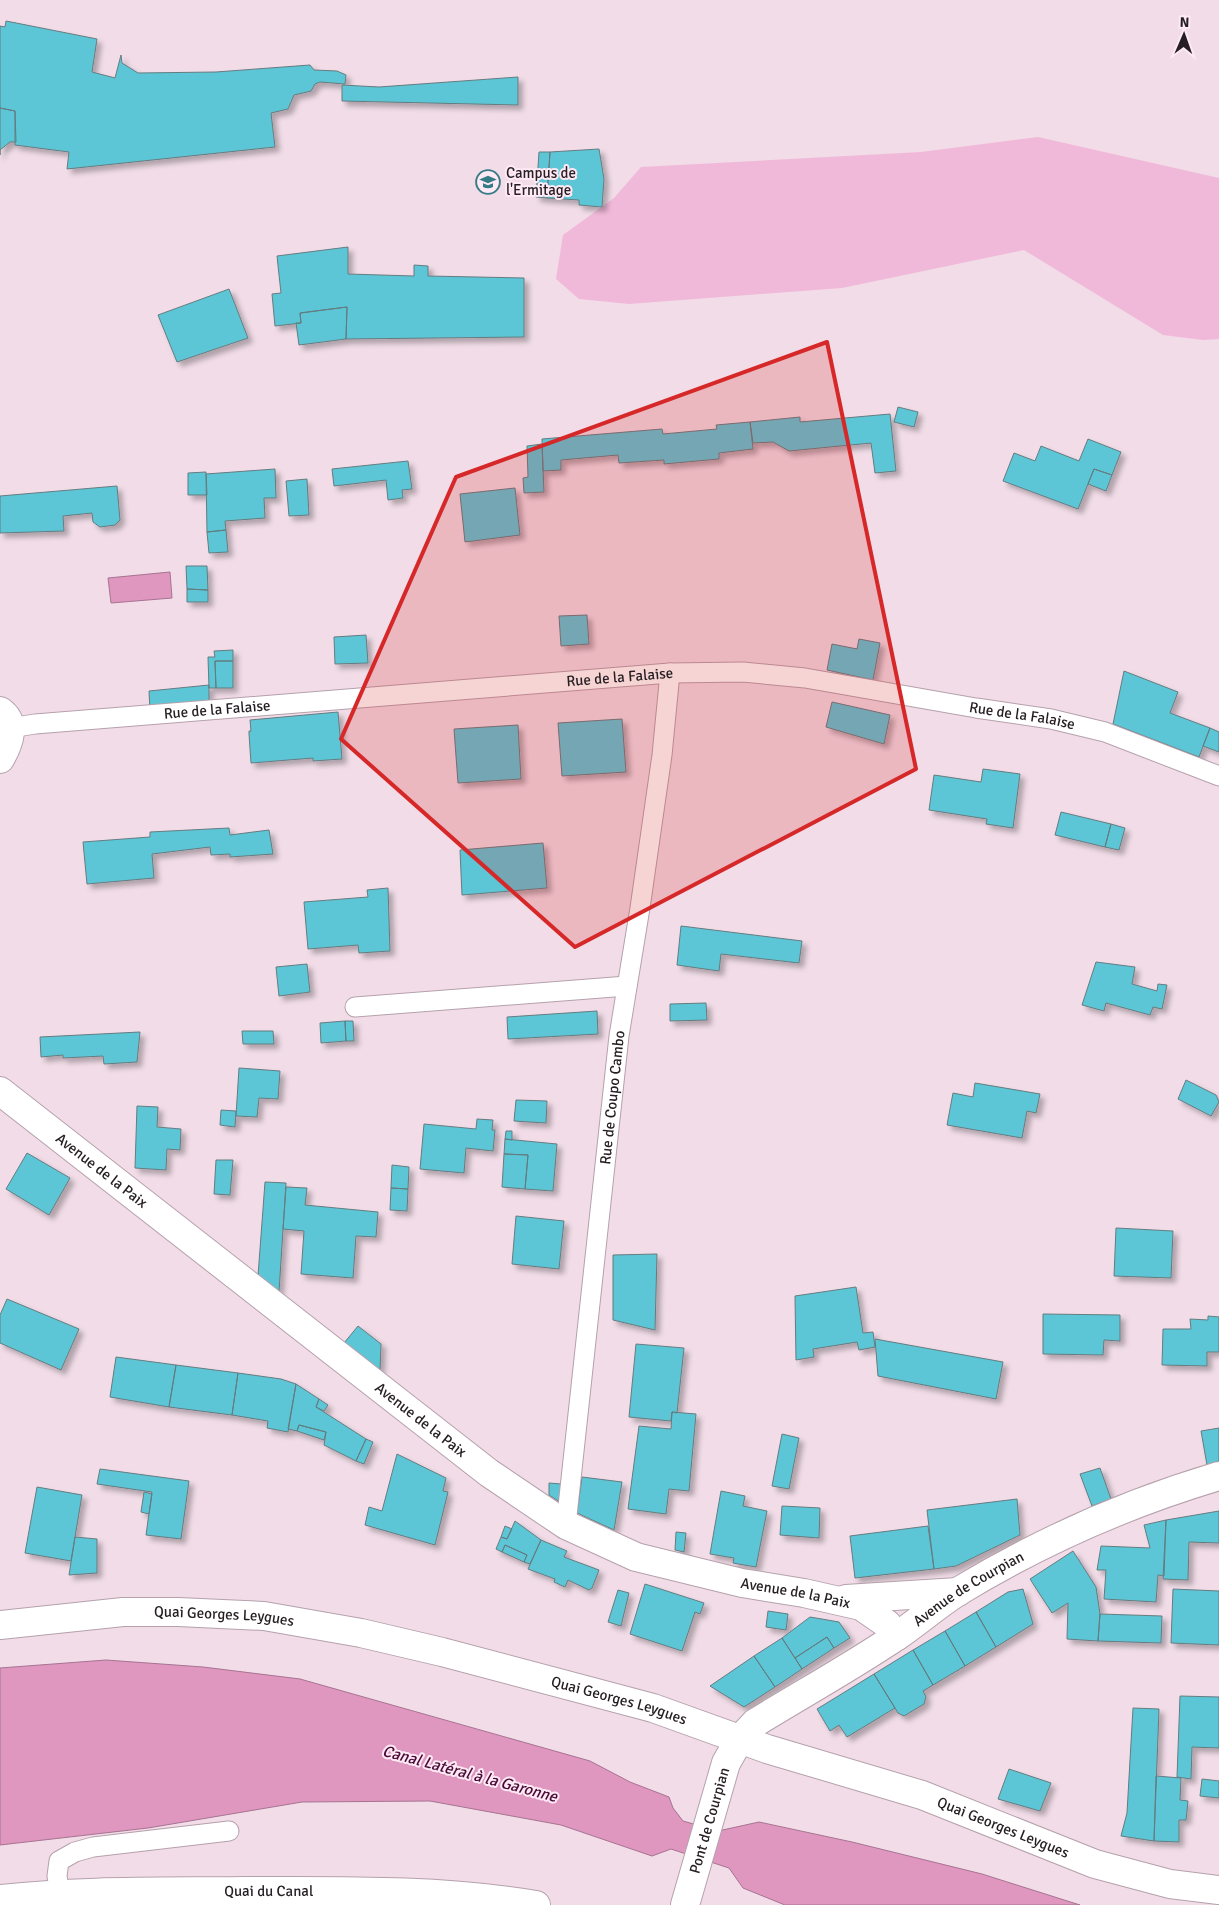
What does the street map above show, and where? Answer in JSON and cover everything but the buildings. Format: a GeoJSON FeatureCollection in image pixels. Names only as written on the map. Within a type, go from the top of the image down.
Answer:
{"type":"FeatureCollection","features":[{"type":"Feature","properties":{"kind":"street"},"geometry":{"type":"LineString","coordinates":[[0,759],[8,747],[5,719]]}},
{"type":"Feature","properties":{"kind":"street","name":"Avenue de la Paix"},"geometry":{"type":"LineString","coordinates":[[0,1091],[482,1467],[566,1525],[636,1557],[742,1583],[861,1606],[888,1624],[897,1636]]}},
{"type":"Feature","properties":{"kind":"street","name":"Avenue de Courpian"},"geometry":{"type":"LineString","coordinates":[[739,1740],[755,1724],[897,1636],[958,1592],[1084,1525],[1110,1516],[1139,1502],[1219,1476]]}},
{"type":"Feature","properties":{"kind":"street"},"geometry":{"type":"LineString","coordinates":[[832,1600],[958,1592]]}},
{"type":"Feature","properties":{"kind":"street","name":"Quai Georges Leygues"},"geometry":{"type":"LineString","coordinates":[[0,1625],[123,1612],[264,1616],[361,1633],[442,1652],[653,1708],[713,1728],[739,1740],[922,1795],[1095,1864],[1170,1884],[1219,1890]]}},
{"type":"Feature","properties":{"kind":"street","name":"Pont de Courpian"},"geometry":{"type":"LineString","coordinates":[[685,1905],[726,1764],[739,1740]]}},
{"type":"Feature","properties":{"kind":"street","name":"Quai du Canal"},"geometry":{"type":"LineString","coordinates":[[0,1899],[60,1894],[371,1891],[493,1898],[536,1905]]}},
{"type":"Feature","properties":{"kind":"lane","name":"Rue de la Falaise"},"geometry":{"type":"LineString","coordinates":[[5,719],[35,724],[670,672],[743,672],[805,678],[1050,719],[1105,732],[1219,776]]}},
{"type":"Feature","properties":{"kind":"lane","name":"Rue de Coupo Cambo"},"geometry":{"type":"LineString","coordinates":[[566,1525],[608,1124],[662,755],[670,672]]}},
{"type":"Feature","properties":{"kind":"lane"},"geometry":{"type":"LineString","coordinates":[[354,1006],[627,986]]}},
{"type":"Feature","properties":{"kind":"lane"},"geometry":{"type":"LineString","coordinates":[[60,1894],[57,1876],[59,1861],[75,1852],[93,1847],[229,1831]]}},
{"type":"Feature","properties":{"kind":"highlighted area"},"geometry":{"type":"Polygon","coordinates":[[[827,342],[916,769],[575,947],[341,739],[456,477],[827,342]]]}},
{"type":"Feature","properties":{"kind":"shaded area"},"geometry":{"type":"Polygon","coordinates":[[[1038,137],[1219,178],[1219,339],[1203,340],[1163,335],[1024,250],[842,288],[629,304],[579,299],[556,279],[563,235],[614,198],[641,167],[921,152],[1038,137]]]}},
{"type":"Feature","properties":{"kind":"water"},"geometry":{"type":"Polygon","coordinates":[[[170,572],[172,598],[111,603],[108,578],[170,572]]]}},
{"type":"Feature","properties":{"kind":"water","name":"Canal Latéral à la Garonne"},"geometry":{"type":"Polygon","coordinates":[[[106,1660],[203,1667],[300,1679],[590,1761],[630,1782],[669,1797],[673,1808],[683,1821],[718,1831],[759,1822],[852,1842],[982,1874],[1080,1905],[785,1905],[743,1888],[729,1868],[671,1849],[652,1856],[561,1825],[430,1801],[302,1802],[148,1828],[0,1845],[0,1668],[106,1660]]]}},
{"type":"Feature","properties":{"kind":"place","name":"Campus de l'Ermitage"},"geometry":{"type":"Point","coordinates":[488,182]}}]}
